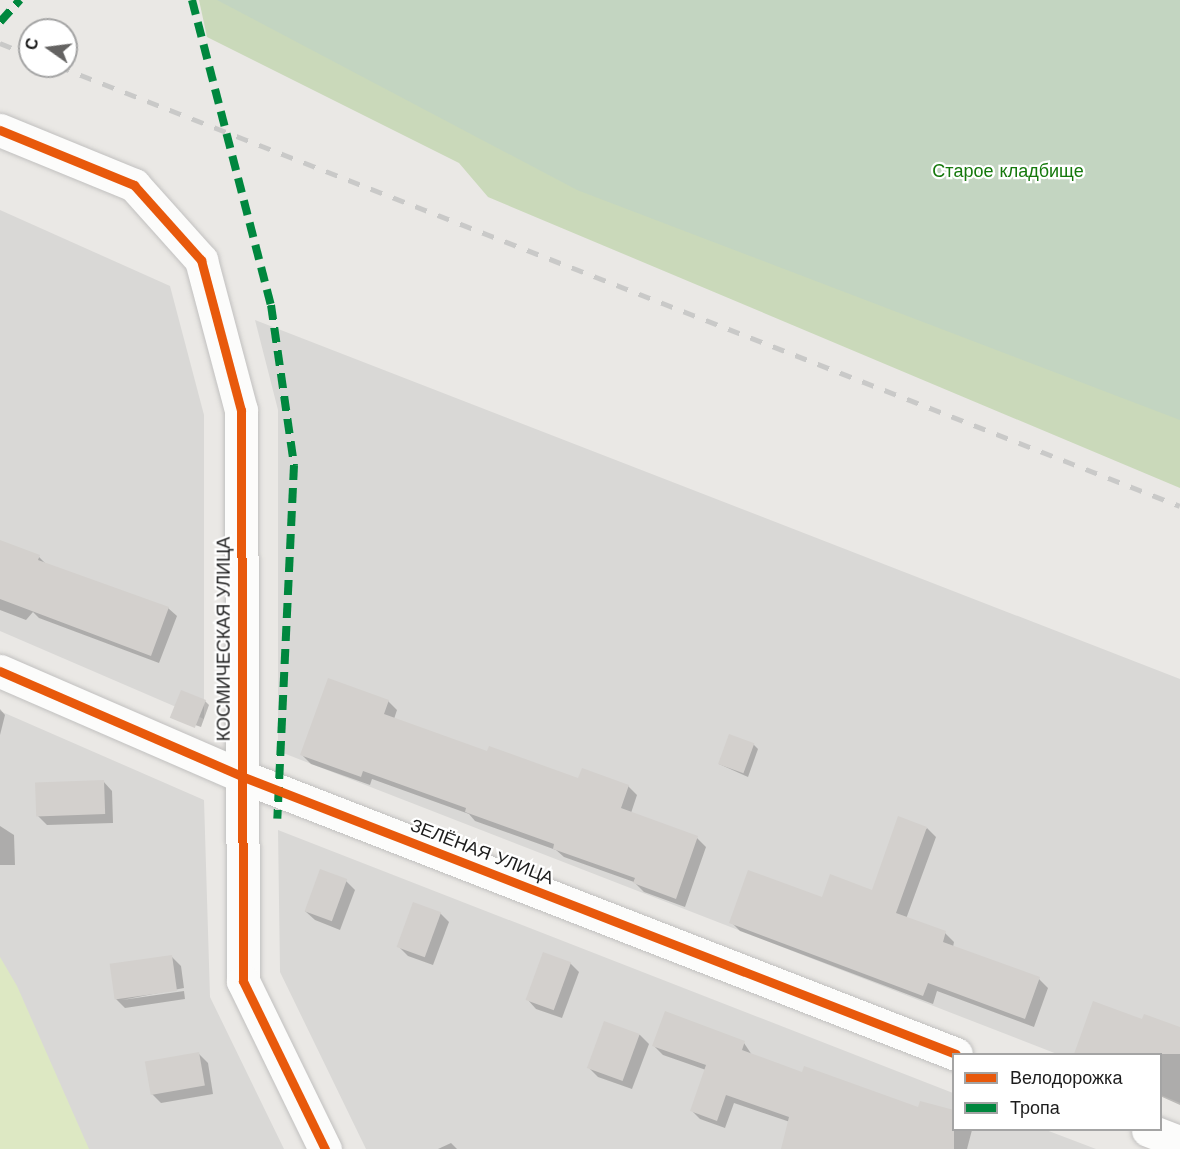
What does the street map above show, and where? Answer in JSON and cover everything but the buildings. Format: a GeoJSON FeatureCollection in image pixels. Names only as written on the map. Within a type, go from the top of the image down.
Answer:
{"type":"FeatureCollection","features":[{"type":"Feature","properties":{"kind":"street","name":"КОСМИЧЕСКАЯ УЛИЦА"},"geometry":{"type":"LineString","coordinates":[[0,130],[134,185],[201,260],[241,410],[243,981],[325,1149]]}},
{"type":"Feature","properties":{"kind":"street","name":"ЗЕЛЁНАЯ УЛИЦА"},"geometry":{"type":"LineString","coordinates":[[0,671],[241,776],[953,1053]]}},
{"type":"Feature","properties":{"kind":"street"},"geometry":{"type":"LineString","coordinates":[[1151,1131],[1180,1142]]}},
{"type":"Feature","properties":{"kind":"shaded area"},"geometry":{"type":"Polygon","coordinates":[[[0,210],[170,286],[204,415],[204,719],[0,631],[0,210]]]}},
{"type":"Feature","properties":{"kind":"shaded area"},"geometry":{"type":"Polygon","coordinates":[[[255,320],[1180,679],[1180,1103],[1162,1095],[1162,1053],[1054,1053],[278,751],[278,410],[255,320]]]}},
{"type":"Feature","properties":{"kind":"shaded area"},"geometry":{"type":"Polygon","coordinates":[[[0,711],[204,800],[210,997],[284,1149],[0,1149],[0,711]]]}},
{"type":"Feature","properties":{"kind":"shaded area"},"geometry":{"type":"Polygon","coordinates":[[[278,830],[952,1093],[952,1131],[1049,1131],[1096,1149],[366,1149],[280,972],[278,830]]]}},
{"type":"Feature","properties":{"kind":"green space","name":"Старое кладбище"},"geometry":{"type":"Polygon","coordinates":[[[199,0],[1180,0],[1180,488],[488,197],[459,163],[207,37],[199,0]]]}},
{"type":"Feature","properties":{"kind":"green space","name":"Старое кладбище"},"geometry":{"type":"Polygon","coordinates":[[[217,0],[1180,0],[1180,420],[577,190],[217,0]]]}},
{"type":"Feature","properties":{"kind":"green space"},"geometry":{"type":"Polygon","coordinates":[[[0,957],[17,986],[89,1149],[0,1149],[0,957]]]}},
{"type":"Feature","properties":{"kind":"railway"},"geometry":{"type":"LineString","coordinates":[[0,43],[18,50]]}},
{"type":"Feature","properties":{"kind":"railway"},"geometry":{"type":"LineString","coordinates":[[78,74],[1180,506]]}},
{"type":"Feature","properties":{"kind":"marked path"},"geometry":{"type":"LineString","coordinates":[[0,22],[20,0]]}},
{"type":"Feature","properties":{"kind":"marked path"},"geometry":{"type":"LineString","coordinates":[[192,0],[271,305],[294,465],[277,819]]}},
{"type":"Feature","properties":{"kind":"cycle path"},"geometry":{"type":"LineString","coordinates":[[0,130],[134,185],[201,260],[241,410],[243,981],[325,1149]]}},
{"type":"Feature","properties":{"kind":"cycle path"},"geometry":{"type":"LineString","coordinates":[[0,671],[241,776],[953,1053]]}}]}
